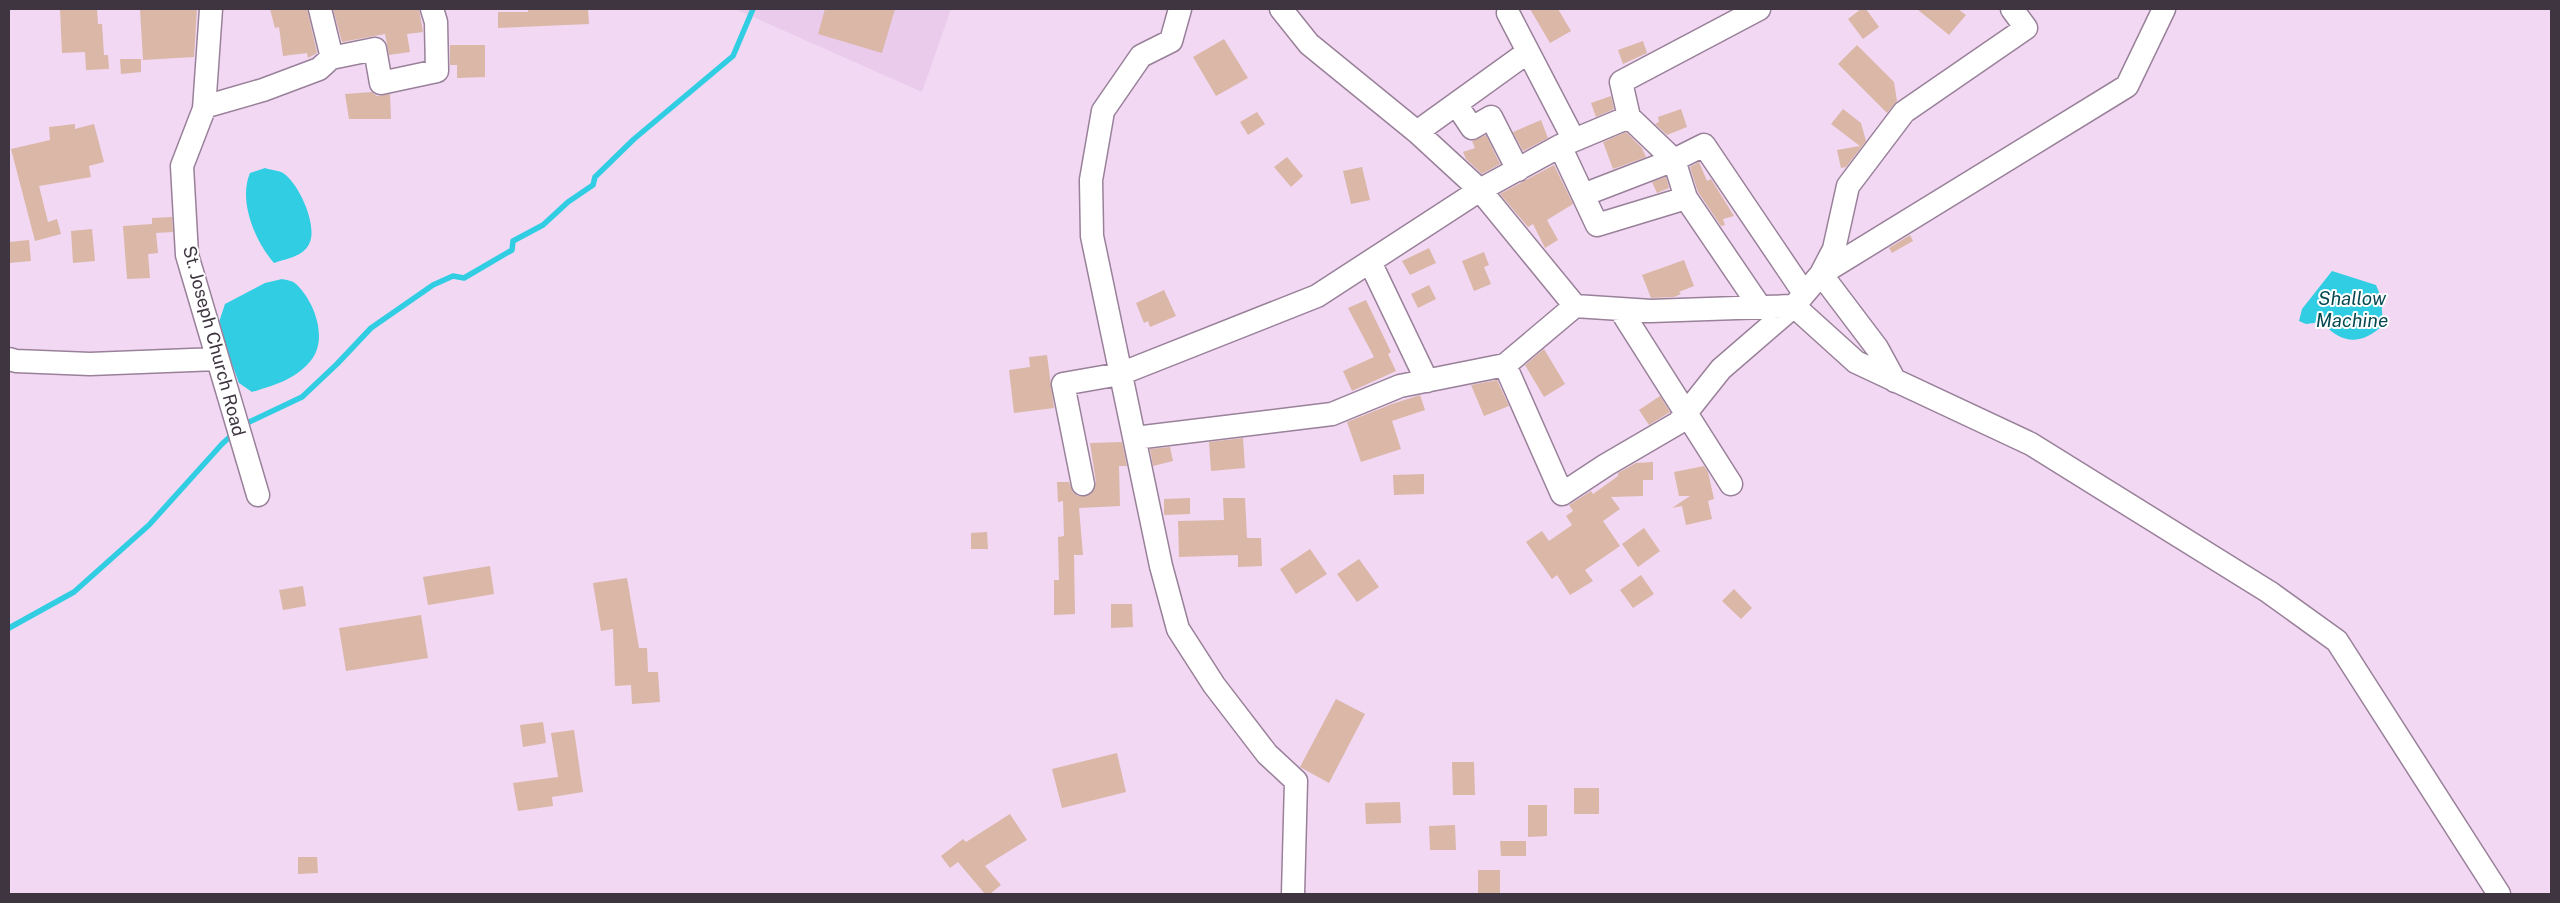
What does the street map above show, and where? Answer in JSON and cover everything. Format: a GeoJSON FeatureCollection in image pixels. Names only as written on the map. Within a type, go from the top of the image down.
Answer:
{"type":"FeatureCollection","features":[{"type":"Feature","properties":{"kind":"street","name":"St. Joseph Church Road"},"geometry":{"type":"LineString","coordinates":[[211,9],[204,107],[182,166],[187,255],[258,495]]}},
{"type":"Feature","properties":{"kind":"street"},"geometry":{"type":"LineString","coordinates":[[320,9],[332,58]]}},
{"type":"Feature","properties":{"kind":"street"},"geometry":{"type":"LineString","coordinates":[[204,107],[263,90],[319,69],[332,58],[375,49],[381,83],[437,71],[436,22],[432,9]]}},
{"type":"Feature","properties":{"kind":"street"},"geometry":{"type":"LineString","coordinates":[[1180,9],[1171,41],[1141,56],[1104,111],[1091,180],[1092,236],[1161,566],[1178,629],[1214,685],[1267,754],[1296,781],[1293,894]]}},
{"type":"Feature","properties":{"kind":"street"},"geometry":{"type":"LineString","coordinates":[[1281,9],[1310,44],[1417,132],[1480,190],[1575,306]]}},
{"type":"Feature","properties":{"kind":"street"},"geometry":{"type":"LineString","coordinates":[[1759,9],[1621,82],[1629,118],[1674,160],[1686,198],[1760,307]]}},
{"type":"Feature","properties":{"kind":"street"},"geometry":{"type":"LineString","coordinates":[[1505,365],[1562,494],[1606,465],[1678,423],[1721,369],[1799,300],[1821,274],[1834,249],[1848,186],[1904,112],[2026,28],[2012,9]]}},
{"type":"Feature","properties":{"kind":"street"},"geometry":{"type":"LineString","coordinates":[[1821,274],[2127,86],[2164,9]]}},
{"type":"Feature","properties":{"kind":"street"},"geometry":{"type":"LineString","coordinates":[[1508,13],[1528,52],[1567,143],[1583,195],[1597,225],[1686,198]]}},
{"type":"Feature","properties":{"kind":"street"},"geometry":{"type":"LineString","coordinates":[[1417,132],[1528,52]]}},
{"type":"Feature","properties":{"kind":"street"},"geometry":{"type":"LineString","coordinates":[[1456,104],[1472,128],[1491,117],[1518,170]]}},
{"type":"Feature","properties":{"kind":"street"},"geometry":{"type":"LineString","coordinates":[[1083,484],[1062,384],[1120,374],[1317,296],[1480,190],[1567,143],[1629,118]]}},
{"type":"Feature","properties":{"kind":"street"},"geometry":{"type":"LineString","coordinates":[[1583,195],[1674,160],[1704,145],[1799,300],[1856,362],[2031,444],[2269,592],[2337,642],[2499,894]]}},
{"type":"Feature","properties":{"kind":"street"},"geometry":{"type":"LineString","coordinates":[[1370,262],[1427,381]]}},
{"type":"Feature","properties":{"kind":"street"},"geometry":{"type":"LineString","coordinates":[[1821,274],[1878,348],[1895,381]]}},
{"type":"Feature","properties":{"kind":"street"},"geometry":{"type":"LineString","coordinates":[[1135,438],[1332,414],[1400,386],[1505,365],[1575,306],[1652,311],[1760,307],[1799,300]]}},
{"type":"Feature","properties":{"kind":"street"},"geometry":{"type":"LineString","coordinates":[[1620,309],[1731,484]]}},
{"type":"Feature","properties":{"kind":"street"},"geometry":{"type":"LineString","coordinates":[[9,359],[90,364],[217,359]]}},
{"type":"Feature","properties":{"kind":"shaded area"},"geometry":{"type":"Polygon","coordinates":[[[735,9],[951,9],[922,92],[735,9]]]}},
{"type":"Feature","properties":{"kind":"water"},"geometry":{"type":"Polygon","coordinates":[[[265,168],[279,171],[289,178],[301,196],[310,218],[311,238],[305,250],[293,257],[274,263],[255,232],[247,208],[247,184],[250,173],[265,168]]]}},
{"type":"Feature","properties":{"kind":"water","name":"Shallow Machine"},"geometry":{"type":"Polygon","coordinates":[[[2332,271],[2376,285],[2381,297],[2383,325],[2375,332],[2359,339],[2351,340],[2336,335],[2322,322],[2306,324],[2299,321],[2302,309],[2332,271]]]}},
{"type":"Feature","properties":{"kind":"water"},"geometry":{"type":"Polygon","coordinates":[[[282,279],[296,284],[303,291],[313,309],[319,330],[317,350],[312,359],[300,372],[277,384],[252,392],[239,383],[219,322],[225,304],[265,283],[282,279]]]}},
{"type":"Feature","properties":{"kind":"building"},"geometry":{"type":"Polygon","coordinates":[[[60,9],[97,9],[98,24],[102,24],[104,55],[108,55],[109,69],[86,70],[85,52],[62,53],[60,9]]]}},
{"type":"Feature","properties":{"kind":"building"},"geometry":{"type":"Polygon","coordinates":[[[140,9],[197,9],[194,57],[143,60],[140,9]]]}},
{"type":"Feature","properties":{"kind":"building"},"geometry":{"type":"Polygon","coordinates":[[[270,9],[307,9],[317,53],[308,58],[307,53],[283,56],[279,27],[275,28],[270,9]]]}},
{"type":"Feature","properties":{"kind":"building"},"geometry":{"type":"Polygon","coordinates":[[[333,9],[419,9],[423,32],[407,34],[410,52],[389,55],[385,34],[342,42],[333,9]]]}},
{"type":"Feature","properties":{"kind":"building"},"geometry":{"type":"Polygon","coordinates":[[[528,9],[588,9],[589,24],[498,28],[498,12],[528,12],[528,9]]]}},
{"type":"Feature","properties":{"kind":"building"},"geometry":{"type":"Polygon","coordinates":[[[825,9],[895,9],[882,53],[818,34],[825,9]]]}},
{"type":"Feature","properties":{"kind":"building"},"geometry":{"type":"Polygon","coordinates":[[[1530,9],[1558,9],[1571,31],[1550,43],[1530,9]]]}},
{"type":"Feature","properties":{"kind":"building"},"geometry":{"type":"Polygon","coordinates":[[[1861,9],[1866,9],[1879,27],[1863,39],[1848,19],[1861,9]]]}},
{"type":"Feature","properties":{"kind":"building"},"geometry":{"type":"Polygon","coordinates":[[[1917,9],[1958,9],[1966,15],[1949,35],[1917,9]]]}},
{"type":"Feature","properties":{"kind":"building"},"geometry":{"type":"Polygon","coordinates":[[[1224,39],[1248,78],[1216,96],[1193,57],[1224,39]]]}},
{"type":"Feature","properties":{"kind":"building"},"geometry":{"type":"Polygon","coordinates":[[[1643,41],[1647,53],[1623,64],[1618,50],[1643,41]]]}},
{"type":"Feature","properties":{"kind":"building"},"geometry":{"type":"Polygon","coordinates":[[[450,45],[485,45],[485,77],[457,78],[457,65],[450,65],[450,45]]]}},
{"type":"Feature","properties":{"kind":"building"},"geometry":{"type":"Polygon","coordinates":[[[1857,45],[1894,82],[1897,101],[1887,113],[1838,64],[1857,45]]]}},
{"type":"Feature","properties":{"kind":"building"},"geometry":{"type":"Polygon","coordinates":[[[120,59],[141,59],[141,72],[121,74],[120,59]]]}},
{"type":"Feature","properties":{"kind":"building"},"geometry":{"type":"Polygon","coordinates":[[[372,92],[377,96],[390,94],[391,119],[349,119],[345,94],[372,92]]]}},
{"type":"Feature","properties":{"kind":"building"},"geometry":{"type":"Polygon","coordinates":[[[1611,96],[1614,109],[1596,117],[1591,103],[1611,96]]]}},
{"type":"Feature","properties":{"kind":"building"},"geometry":{"type":"Polygon","coordinates":[[[1681,109],[1687,127],[1667,135],[1655,124],[1659,122],[1658,117],[1681,109]]]}},
{"type":"Feature","properties":{"kind":"building"},"geometry":{"type":"Polygon","coordinates":[[[1843,109],[1861,123],[1866,141],[1846,167],[1841,168],[1837,150],[1860,146],[1831,124],[1843,109]]]}},
{"type":"Feature","properties":{"kind":"building"},"geometry":{"type":"Polygon","coordinates":[[[1257,112],[1265,124],[1248,135],[1240,122],[1257,112]]]}},
{"type":"Feature","properties":{"kind":"building"},"geometry":{"type":"Polygon","coordinates":[[[1541,120],[1548,138],[1523,151],[1513,132],[1541,120]]]}},
{"type":"Feature","properties":{"kind":"building"},"geometry":{"type":"Polygon","coordinates":[[[75,124],[75,129],[94,124],[104,162],[89,166],[91,177],[39,186],[48,222],[57,219],[61,234],[35,241],[11,149],[50,140],[49,127],[75,124]]]}},
{"type":"Feature","properties":{"kind":"building"},"geometry":{"type":"Polygon","coordinates":[[[1626,132],[1642,148],[1646,157],[1613,169],[1603,142],[1626,132]]]}},
{"type":"Feature","properties":{"kind":"building"},"geometry":{"type":"Polygon","coordinates":[[[1486,135],[1500,164],[1482,174],[1466,159],[1463,152],[1475,148],[1472,141],[1486,135]]]}},
{"type":"Feature","properties":{"kind":"building"},"geometry":{"type":"Polygon","coordinates":[[[1287,157],[1303,176],[1291,187],[1274,167],[1287,157]]]}},
{"type":"Feature","properties":{"kind":"building"},"geometry":{"type":"Polygon","coordinates":[[[1699,162],[1707,181],[1711,179],[1734,216],[1723,219],[1725,225],[1721,226],[1698,192],[1690,167],[1699,162]]]}},
{"type":"Feature","properties":{"kind":"building"},"geometry":{"type":"Polygon","coordinates":[[[1554,165],[1573,204],[1547,220],[1558,240],[1545,248],[1533,224],[1528,227],[1500,194],[1554,165]]]}},
{"type":"Feature","properties":{"kind":"building"},"geometry":{"type":"Polygon","coordinates":[[[1362,167],[1370,200],[1351,204],[1343,171],[1362,167]]]}},
{"type":"Feature","properties":{"kind":"building"},"geometry":{"type":"Polygon","coordinates":[[[1666,177],[1669,188],[1657,193],[1652,182],[1666,177]]]}},
{"type":"Feature","properties":{"kind":"building"},"geometry":{"type":"Polygon","coordinates":[[[172,217],[173,232],[156,233],[158,253],[148,254],[150,278],[127,279],[123,226],[152,224],[152,218],[172,217]]]}},
{"type":"Feature","properties":{"kind":"building"},"geometry":{"type":"Polygon","coordinates":[[[92,229],[95,261],[73,263],[71,231],[92,229]]]}},
{"type":"Feature","properties":{"kind":"building"},"geometry":{"type":"Polygon","coordinates":[[[1910,235],[1913,241],[1892,253],[1889,248],[1910,235]]]}},
{"type":"Feature","properties":{"kind":"building"},"geometry":{"type":"Polygon","coordinates":[[[29,240],[31,261],[9,263],[9,242],[29,240]]]}},
{"type":"Feature","properties":{"kind":"building"},"geometry":{"type":"Polygon","coordinates":[[[1429,248],[1436,263],[1410,275],[1402,261],[1429,248]]]}},
{"type":"Feature","properties":{"kind":"building"},"geometry":{"type":"Polygon","coordinates":[[[1484,252],[1489,265],[1484,267],[1491,284],[1474,291],[1462,261],[1484,252]]]}},
{"type":"Feature","properties":{"kind":"building"},"geometry":{"type":"Polygon","coordinates":[[[1684,260],[1694,286],[1679,292],[1681,294],[1674,297],[1651,298],[1642,275],[1684,260]]]}},
{"type":"Feature","properties":{"kind":"building"},"geometry":{"type":"Polygon","coordinates":[[[1429,285],[1436,299],[1418,308],[1411,294],[1429,285]]]}},
{"type":"Feature","properties":{"kind":"building"},"geometry":{"type":"Polygon","coordinates":[[[1164,290],[1176,316],[1150,327],[1148,321],[1144,323],[1136,303],[1164,290]]]}},
{"type":"Feature","properties":{"kind":"building"},"geometry":{"type":"Polygon","coordinates":[[[1366,300],[1391,352],[1388,354],[1396,371],[1352,391],[1343,371],[1374,357],[1348,308],[1366,300]]]}},
{"type":"Feature","properties":{"kind":"building"},"geometry":{"type":"Polygon","coordinates":[[[1544,349],[1565,384],[1544,397],[1525,365],[1544,349]]]}},
{"type":"Feature","properties":{"kind":"building"},"geometry":{"type":"Polygon","coordinates":[[[1047,355],[1054,408],[1014,413],[1009,370],[1030,367],[1029,357],[1047,355]]]}},
{"type":"Feature","properties":{"kind":"building"},"geometry":{"type":"Polygon","coordinates":[[[1497,380],[1509,406],[1484,416],[1471,385],[1497,380]]]}},
{"type":"Feature","properties":{"kind":"building"},"geometry":{"type":"Polygon","coordinates":[[[1420,395],[1425,410],[1392,421],[1401,449],[1361,462],[1347,422],[1420,395]]]}},
{"type":"Feature","properties":{"kind":"building"},"geometry":{"type":"Polygon","coordinates":[[[1660,396],[1670,412],[1649,425],[1639,410],[1660,396]]]}},
{"type":"Feature","properties":{"kind":"building"},"geometry":{"type":"Polygon","coordinates":[[[1243,438],[1245,468],[1211,471],[1209,442],[1243,438]]]}},
{"type":"Feature","properties":{"kind":"building"},"geometry":{"type":"Polygon","coordinates":[[[1122,442],[1127,466],[1119,466],[1120,506],[1079,508],[1083,555],[1074,555],[1075,614],[1054,615],[1054,580],[1059,580],[1058,537],[1064,536],[1063,501],[1058,502],[1057,482],[1069,482],[1073,492],[1078,496],[1091,494],[1096,482],[1090,443],[1122,442]]]}},
{"type":"Feature","properties":{"kind":"building"},"geometry":{"type":"Polygon","coordinates":[[[1170,447],[1173,461],[1153,466],[1150,449],[1170,447]]]}},
{"type":"Feature","properties":{"kind":"building"},"geometry":{"type":"Polygon","coordinates":[[[1653,462],[1653,480],[1643,480],[1643,496],[1611,497],[1620,509],[1603,521],[1620,546],[1585,570],[1593,581],[1570,595],[1557,575],[1552,579],[1526,542],[1542,531],[1549,541],[1572,525],[1566,516],[1573,511],[1569,505],[1591,491],[1593,494],[1618,476],[1618,473],[1636,463],[1653,462]]]}},
{"type":"Feature","properties":{"kind":"building"},"geometry":{"type":"Polygon","coordinates":[[[1704,466],[1708,472],[1714,499],[1708,501],[1712,519],[1686,525],[1682,506],[1672,508],[1690,496],[1679,496],[1674,472],[1704,466]]]}},
{"type":"Feature","properties":{"kind":"building"},"geometry":{"type":"Polygon","coordinates":[[[1424,474],[1424,494],[1394,495],[1393,475],[1424,474]]]}},
{"type":"Feature","properties":{"kind":"building"},"geometry":{"type":"Polygon","coordinates":[[[1190,498],[1190,514],[1164,515],[1164,499],[1190,498]]]}},
{"type":"Feature","properties":{"kind":"building"},"geometry":{"type":"Polygon","coordinates":[[[1223,498],[1245,498],[1247,538],[1261,538],[1262,566],[1238,567],[1238,555],[1179,557],[1178,521],[1224,520],[1223,498]]]}},
{"type":"Feature","properties":{"kind":"building"},"geometry":{"type":"Polygon","coordinates":[[[1644,528],[1660,551],[1638,567],[1622,544],[1644,528]]]}},
{"type":"Feature","properties":{"kind":"building"},"geometry":{"type":"Polygon","coordinates":[[[987,532],[988,549],[971,549],[971,533],[987,532]]]}},
{"type":"Feature","properties":{"kind":"building"},"geometry":{"type":"Polygon","coordinates":[[[1310,549],[1327,574],[1296,594],[1280,569],[1310,549]]]}},
{"type":"Feature","properties":{"kind":"building"},"geometry":{"type":"Polygon","coordinates":[[[1359,559],[1379,587],[1357,602],[1337,574],[1359,559]]]}},
{"type":"Feature","properties":{"kind":"building"},"geometry":{"type":"Polygon","coordinates":[[[490,566],[494,594],[428,605],[423,577],[490,566]]]}},
{"type":"Feature","properties":{"kind":"building"},"geometry":{"type":"Polygon","coordinates":[[[1641,575],[1654,594],[1633,608],[1620,590],[1641,575]]]}},
{"type":"Feature","properties":{"kind":"building"},"geometry":{"type":"Polygon","coordinates":[[[627,578],[639,648],[647,648],[648,672],[658,672],[660,702],[632,704],[631,685],[615,686],[613,629],[601,631],[593,583],[627,578]]]}},
{"type":"Feature","properties":{"kind":"building"},"geometry":{"type":"Polygon","coordinates":[[[303,586],[306,606],[283,610],[279,590],[303,586]]]}},
{"type":"Feature","properties":{"kind":"building"},"geometry":{"type":"Polygon","coordinates":[[[1734,589],[1752,608],[1741,619],[1722,601],[1734,589]]]}},
{"type":"Feature","properties":{"kind":"building"},"geometry":{"type":"Polygon","coordinates":[[[1111,604],[1132,604],[1133,627],[1111,628],[1111,604]]]}},
{"type":"Feature","properties":{"kind":"building"},"geometry":{"type":"Polygon","coordinates":[[[421,615],[428,658],[346,671],[339,628],[421,615]]]}},
{"type":"Feature","properties":{"kind":"building"},"geometry":{"type":"Polygon","coordinates":[[[1336,699],[1365,714],[1329,783],[1300,767],[1336,699]]]}},
{"type":"Feature","properties":{"kind":"building"},"geometry":{"type":"Polygon","coordinates":[[[543,722],[546,743],[523,747],[520,725],[543,722]]]}},
{"type":"Feature","properties":{"kind":"building"},"geometry":{"type":"Polygon","coordinates":[[[574,730],[583,792],[552,797],[553,806],[518,811],[513,783],[558,777],[551,733],[574,730]]]}},
{"type":"Feature","properties":{"kind":"building"},"geometry":{"type":"Polygon","coordinates":[[[1117,753],[1126,792],[1062,808],[1052,769],[1117,753]]]}},
{"type":"Feature","properties":{"kind":"building"},"geometry":{"type":"Polygon","coordinates":[[[1452,762],[1474,762],[1475,795],[1453,795],[1452,762]]]}},
{"type":"Feature","properties":{"kind":"building"},"geometry":{"type":"Polygon","coordinates":[[[1574,788],[1599,788],[1599,814],[1574,814],[1574,788]]]}},
{"type":"Feature","properties":{"kind":"building"},"geometry":{"type":"Polygon","coordinates":[[[1400,802],[1401,823],[1366,824],[1365,803],[1400,802]]]}},
{"type":"Feature","properties":{"kind":"building"},"geometry":{"type":"Polygon","coordinates":[[[1528,805],[1547,805],[1547,836],[1528,837],[1528,805]]]}},
{"type":"Feature","properties":{"kind":"building"},"geometry":{"type":"Polygon","coordinates":[[[1010,814],[1027,840],[985,866],[1001,885],[990,894],[985,894],[958,862],[950,868],[941,856],[963,839],[966,842],[1010,814]]]}},
{"type":"Feature","properties":{"kind":"building"},"geometry":{"type":"Polygon","coordinates":[[[1455,825],[1456,850],[1430,850],[1429,826],[1455,825]]]}},
{"type":"Feature","properties":{"kind":"building"},"geometry":{"type":"Polygon","coordinates":[[[1500,841],[1526,841],[1526,856],[1501,856],[1500,841]]]}},
{"type":"Feature","properties":{"kind":"building"},"geometry":{"type":"Polygon","coordinates":[[[298,857],[317,857],[318,873],[298,874],[298,857]]]}},
{"type":"Feature","properties":{"kind":"building"},"geometry":{"type":"Polygon","coordinates":[[[1478,870],[1500,870],[1500,894],[1478,894],[1478,870]]]}},
{"type":"Feature","properties":{"kind":"waterway"},"geometry":{"type":"LineString","coordinates":[[243,425],[302,397],[371,328],[433,285],[453,276],[464,278],[512,250],[513,241],[543,225],[568,202],[593,185],[595,177],[634,139],[733,56],[753,9]]}},
{"type":"Feature","properties":{"kind":"waterway"},"geometry":{"type":"LineString","coordinates":[[9,628],[74,592],[149,525],[234,433]]}}]}
